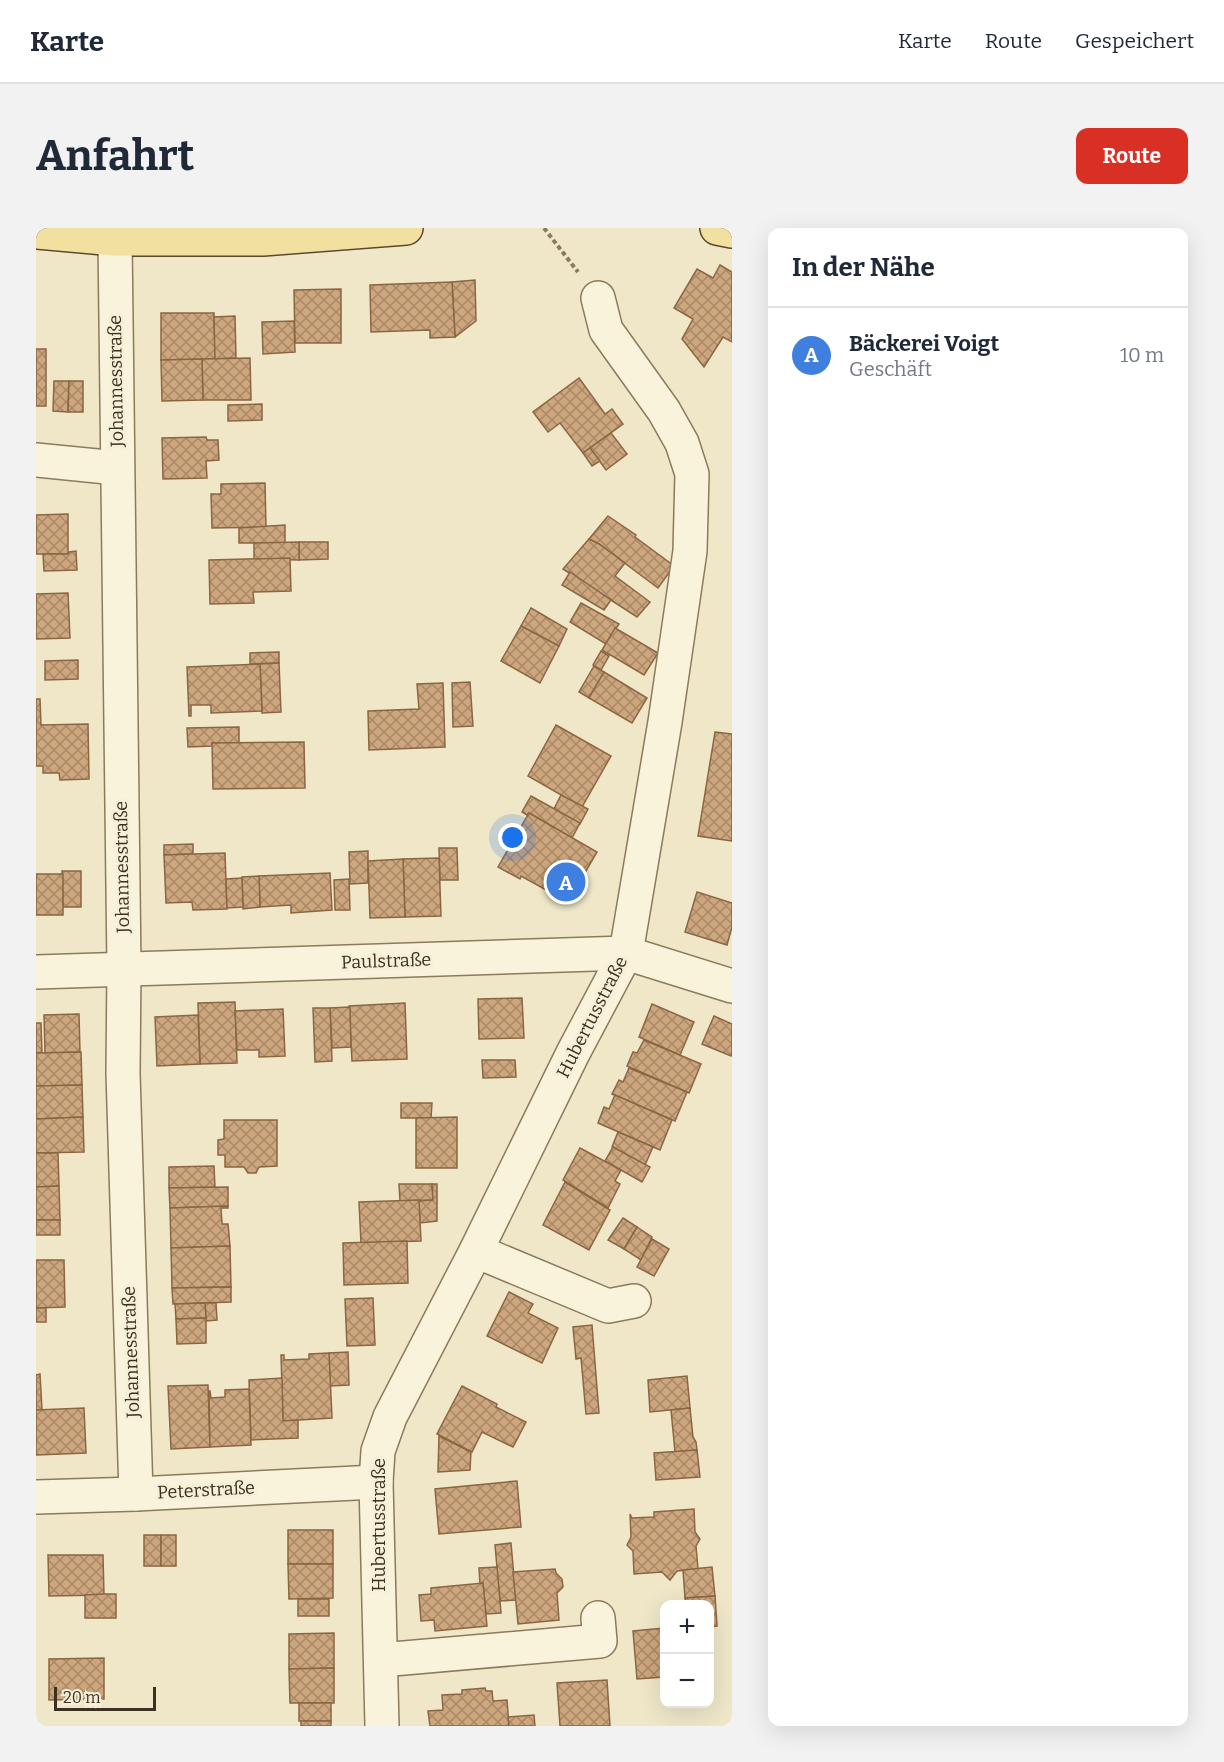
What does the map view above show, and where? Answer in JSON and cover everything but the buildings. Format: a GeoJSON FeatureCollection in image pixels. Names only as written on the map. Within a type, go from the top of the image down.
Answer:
{"type":"FeatureCollection","features":[{"type":"Feature","properties":{"kind":"main road"},"geometry":{"type":"LineString","coordinates":[[36,232],[114,239],[263,239],[406,228]]}},
{"type":"Feature","properties":{"kind":"main road"},"geometry":{"type":"LineString","coordinates":[[717,228],[732,231]]}},
{"type":"Feature","properties":{"kind":"street","name":"Johannesstraße"},"geometry":{"type":"LineString","coordinates":[[114,239],[124,968],[123,1073],[136,1494]]}},
{"type":"Feature","properties":{"kind":"street","name":"Hubertusstraße"},"geometry":{"type":"LineString","coordinates":[[382,1726],[376,1482],[378,1451],[390,1418],[476,1251],[573,1053],[627,952],[665,722],[690,551],[692,474],[682,443],[664,411],[606,330],[598,298]]}},
{"type":"Feature","properties":{"kind":"street"},"geometry":{"type":"LineString","coordinates":[[36,460],[117,468]]}},
{"type":"Feature","properties":{"kind":"street","name":"Paulstraße"},"geometry":{"type":"LineString","coordinates":[[36,972],[627,952],[732,986]]}},
{"type":"Feature","properties":{"kind":"street"},"geometry":{"type":"LineString","coordinates":[[476,1251],[608,1306],[634,1301]]}},
{"type":"Feature","properties":{"kind":"street","name":"Peterstraße"},"geometry":{"type":"LineString","coordinates":[[36,1497],[376,1482]]}},
{"type":"Feature","properties":{"kind":"street"},"geometry":{"type":"LineString","coordinates":[[381,1660],[600,1641],[598,1618]]}},
{"type":"Feature","properties":{"kind":"path"},"geometry":{"type":"LineString","coordinates":[[544,228],[598,298]]}},
{"type":"Feature","properties":{"kind":"place","name":"Bäckerei Voigt"},"geometry":{"type":"Point","coordinates":[566,882]}}]}
